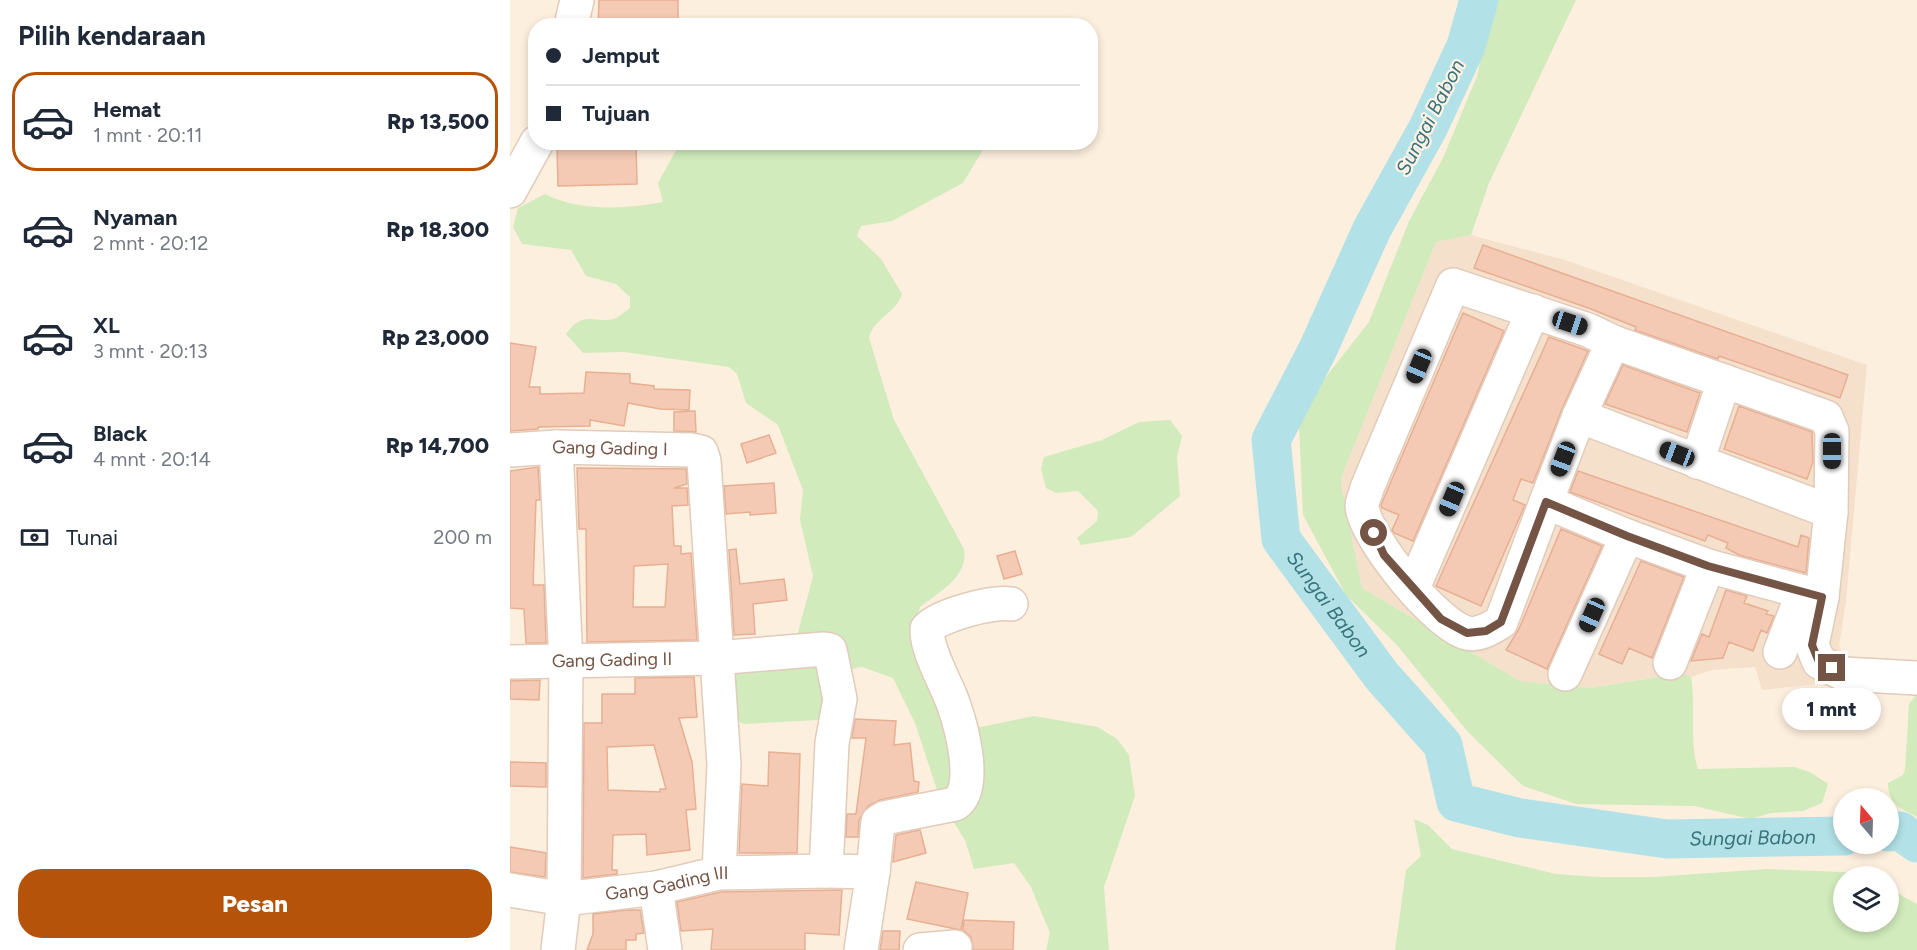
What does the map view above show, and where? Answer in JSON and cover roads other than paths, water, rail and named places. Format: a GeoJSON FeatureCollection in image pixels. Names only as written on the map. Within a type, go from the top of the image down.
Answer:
{"type":"FeatureCollection","features":[{"type":"Feature","properties":{"kind":"street"},"geometry":{"type":"LineString","coordinates":[[573,18],[577,0]]}},
{"type":"Feature","properties":{"kind":"street"},"geometry":{"type":"LineString","coordinates":[[510,191],[533,150]]}},
{"type":"Feature","properties":{"kind":"street"},"geometry":{"type":"LineString","coordinates":[[1613,342],[1579,416],[1501,622],[1486,631],[1467,633],[1441,619],[1384,555],[1362,506],[1367,488],[1453,285],[1588,330],[1613,342],[1826,417],[1832,431],[1831,512],[1812,595],[1812,645],[1819,662],[1844,674],[1917,678]]}},
{"type":"Feature","properties":{"kind":"street"},"geometry":{"type":"LineString","coordinates":[[1413,588],[1533,311]]}},
{"type":"Feature","properties":{"kind":"street"},"geometry":{"type":"LineString","coordinates":[[1697,462],[1724,381]]}},
{"type":"Feature","properties":{"kind":"street"},"geometry":{"type":"LineString","coordinates":[[1579,416],[1831,512]]}},
{"type":"Feature","properties":{"kind":"street"},"geometry":{"type":"LineString","coordinates":[[556,447],[566,663],[564,899],[558,950]]}},
{"type":"Feature","properties":{"kind":"street","name":"Gang Gading I"},"geometry":{"type":"LineString","coordinates":[[510,450],[556,447],[701,452],[704,461],[715,658]]}},
{"type":"Feature","properties":{"kind":"street"},"geometry":{"type":"LineString","coordinates":[[1546,502],[1627,536],[1708,566],[1812,595]]}},
{"type":"Feature","properties":{"kind":"street"},"geometry":{"type":"LineString","coordinates":[[1566,674],[1627,536]]}},
{"type":"Feature","properties":{"kind":"street"},"geometry":{"type":"LineString","coordinates":[[1670,663],[1708,566]]}},
{"type":"Feature","properties":{"kind":"street"},"geometry":{"type":"LineString","coordinates":[[1780,652],[1812,595]]}},
{"type":"Feature","properties":{"kind":"street"},"geometry":{"type":"LineString","coordinates":[[861,950],[878,822],[884,818],[955,804],[963,798],[968,779],[962,731],[927,629],[932,624],[977,608],[1011,604]]}},
{"type":"Feature","properties":{"kind":"street","name":"Gang Gading II"},"geometry":{"type":"LineString","coordinates":[[510,662],[566,663],[715,658],[813,649],[831,652],[840,699],[832,743],[826,871]]}},
{"type":"Feature","properties":{"kind":"street"},"geometry":{"type":"LineString","coordinates":[[715,658],[724,765],[719,873]]}},
{"type":"Feature","properties":{"kind":"street","name":"Gang Gading III"},"geometry":{"type":"LineString","coordinates":[[510,890],[564,899],[656,888],[719,873],[873,872]]}},
{"type":"Feature","properties":{"kind":"street"},"geometry":{"type":"LineString","coordinates":[[656,888],[665,950]]}},
{"type":"Feature","properties":{"kind":"street"},"geometry":{"type":"LineString","coordinates":[[920,950],[955,947]]}},
{"type":"Feature","properties":{"kind":"waterway","name":"Sungai Babon"},"geometry":{"type":"LineString","coordinates":[[1479,0],[1466,46],[1428,128],[1372,229],[1318,349],[1271,440],[1281,539],[1381,675],[1443,745],[1456,802],[1520,818],[1667,839],[1833,836]]}},
{"type":"Feature","properties":{"kind":"waterway","name":"Sungai Babon"},"geometry":{"type":"LineString","coordinates":[[1899,831],[1917,843]]}}]}
